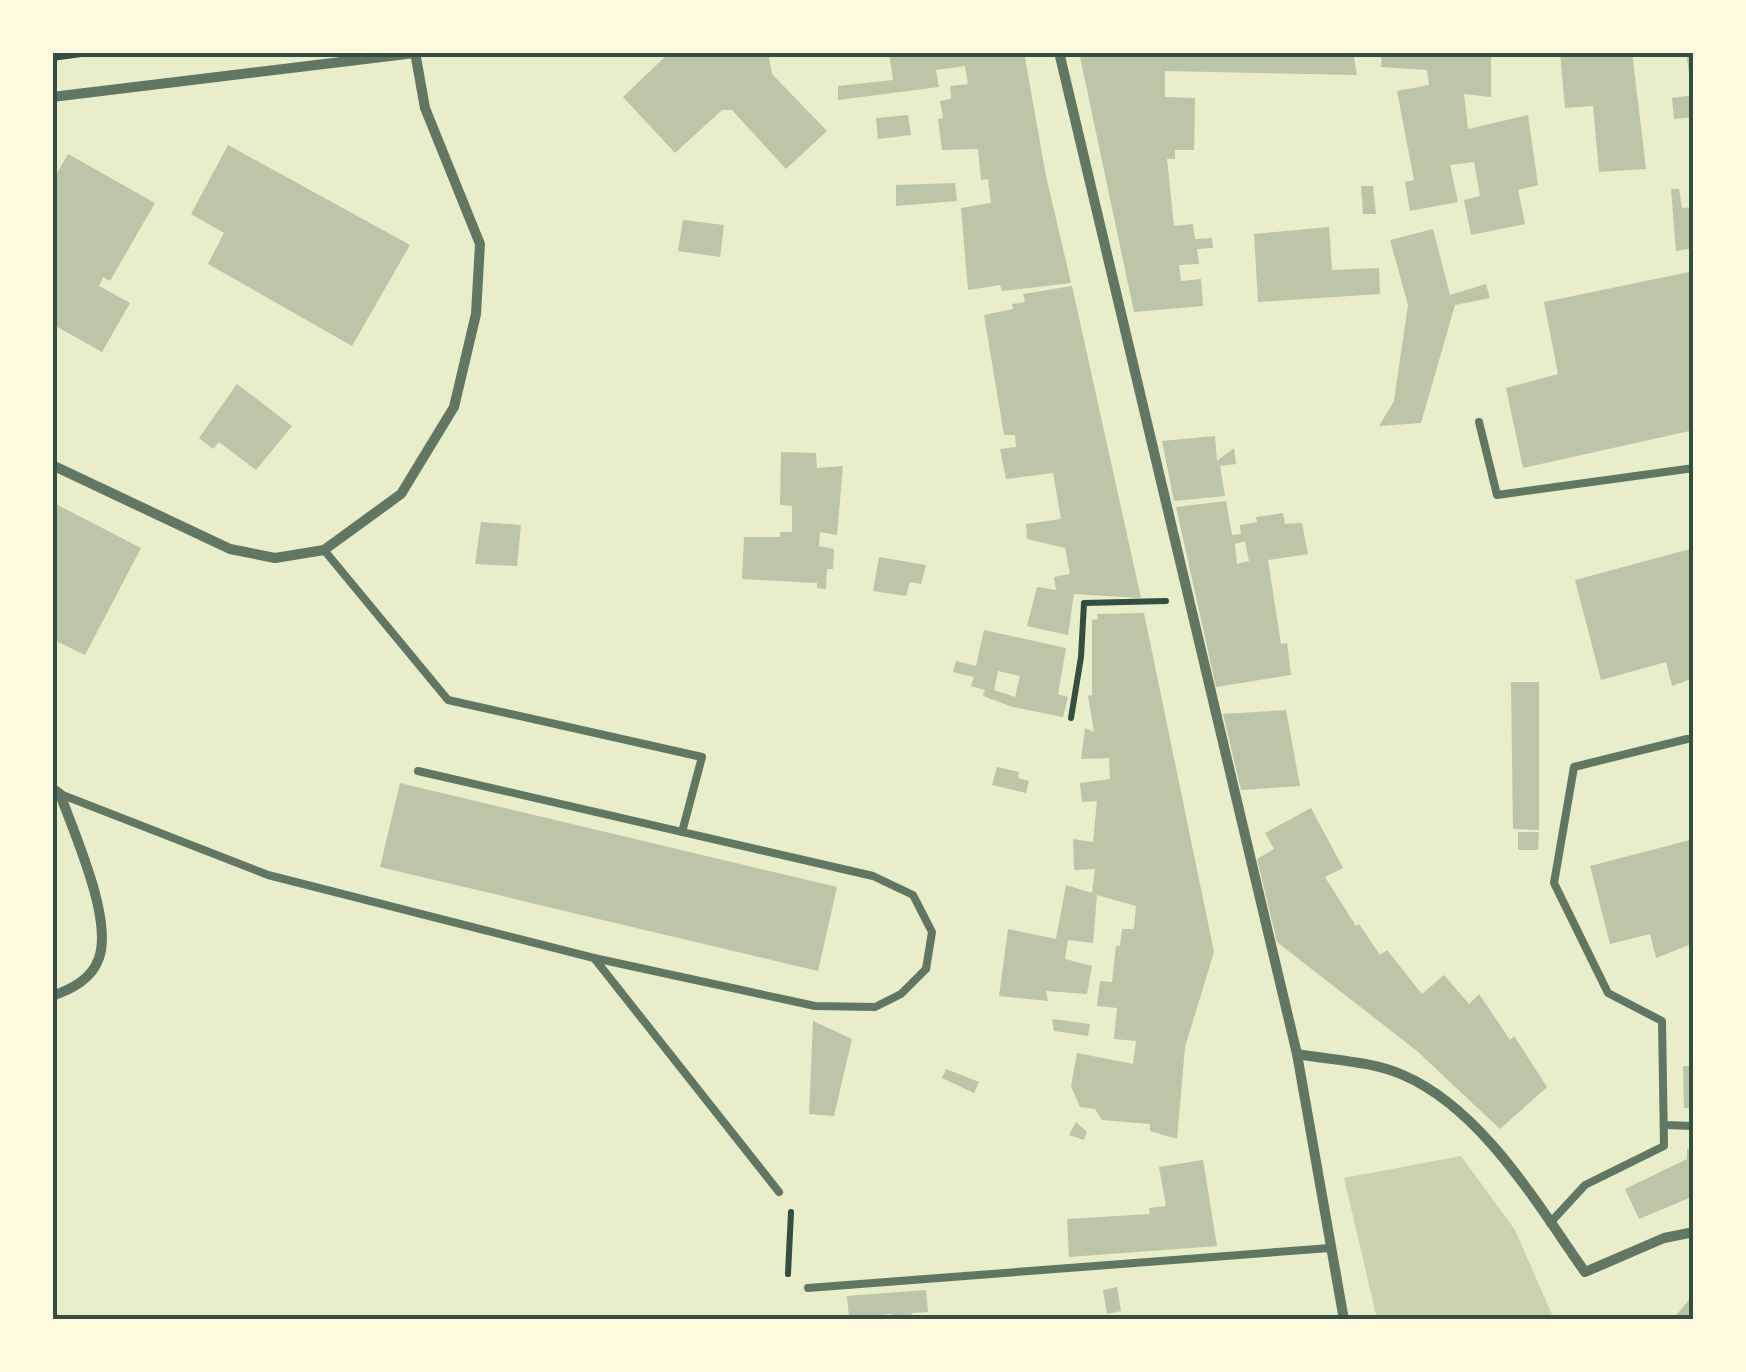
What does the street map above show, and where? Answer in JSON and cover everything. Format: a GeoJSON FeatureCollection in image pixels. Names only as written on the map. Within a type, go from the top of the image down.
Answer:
{"type":"FeatureCollection","features":[{"type":"Feature","properties":{"kind":"street"},"geometry":{"type":"LineString","coordinates":[[1059,52],[1297,1054],[1344,1320]]}},
{"type":"Feature","properties":{"kind":"street"},"geometry":{"type":"LineString","coordinates":[[52,97],[415,53],[425,108],[480,244],[476,314],[454,407],[400,494],[324,550],[275,558],[230,549],[52,466]]}},
{"type":"Feature","properties":{"kind":"street"},"geometry":{"type":"LineString","coordinates":[[52,996],[77,987],[99,961],[103,938],[92,882],[56,791]]}},
{"type":"Feature","properties":{"kind":"street"},"geometry":{"type":"LineString","coordinates":[[1297,1054],[1402,1075],[1444,1099],[1502,1156],[1584,1272],[1664,1238],[1694,1232]]}},
{"type":"Feature","properties":{"kind":"lane"},"geometry":{"type":"LineString","coordinates":[[1478,422],[1498,495],[1694,468]]}},
{"type":"Feature","properties":{"kind":"lane"},"geometry":{"type":"LineString","coordinates":[[324,550],[448,700],[702,757],[682,832]]}},
{"type":"Feature","properties":{"kind":"lane"},"geometry":{"type":"LineString","coordinates":[[1550,1223],[1585,1185],[1664,1146],[1662,1022],[1608,993],[1554,883],[1574,767],[1688,739]]}},
{"type":"Feature","properties":{"kind":"lane"},"geometry":{"type":"LineString","coordinates":[[56,791],[268,875],[594,958],[814,1006],[876,1007],[900,994],[926,969],[932,932],[913,895],[872,876],[418,771]]}},
{"type":"Feature","properties":{"kind":"lane"},"geometry":{"type":"LineString","coordinates":[[594,958],[779,1192]]}},
{"type":"Feature","properties":{"kind":"lane"},"geometry":{"type":"LineString","coordinates":[[1664,1125],[1694,1126]]}},
{"type":"Feature","properties":{"kind":"lane"},"geometry":{"type":"LineString","coordinates":[[808,1288],[1330,1248]]}},
{"type":"Feature","properties":{"kind":"path"},"geometry":{"type":"LineString","coordinates":[[52,58],[96,52]]}},
{"type":"Feature","properties":{"kind":"path"},"geometry":{"type":"LineString","coordinates":[[1072,718],[1084,604],[1187,600]]}},
{"type":"Feature","properties":{"kind":"path"},"geometry":{"type":"LineString","coordinates":[[779,1192],[793,1215],[788,1275],[796,1285],[808,1288]]}},
{"type":"Feature","properties":{"kind":"green space"},"geometry":{"type":"Polygon","coordinates":[[[1461,1156],[1515,1230],[1554,1319],[1377,1319],[1344,1178],[1461,1156]]]}},
{"type":"Feature","properties":{"kind":"building"},"geometry":{"type":"Polygon","coordinates":[[[670,52],[775,52],[769,58],[772,74],[827,131],[786,169],[732,110],[722,110],[675,153],[623,97],[670,52]]]}},
{"type":"Feature","properties":{"kind":"building"},"geometry":{"type":"Polygon","coordinates":[[[889,52],[1024,52],[1046,176],[1071,283],[1002,291],[1000,285],[968,290],[961,208],[991,203],[988,179],[981,180],[978,149],[942,150],[938,119],[943,118],[940,101],[951,99],[950,86],[968,84],[965,66],[936,70],[939,87],[838,100],[838,86],[893,80],[889,52]]]}},
{"type":"Feature","properties":{"kind":"building"},"geometry":{"type":"Polygon","coordinates":[[[1079,52],[1353,52],[1357,75],[1165,71],[1165,97],[1195,98],[1194,150],[1175,150],[1175,159],[1167,159],[1174,226],[1193,224],[1195,239],[1212,238],[1213,248],[1197,249],[1199,264],[1179,265],[1181,281],[1201,279],[1203,306],[1134,312],[1079,52]]]}},
{"type":"Feature","properties":{"kind":"building"},"geometry":{"type":"Polygon","coordinates":[[[1382,52],[1491,52],[1491,97],[1464,94],[1468,129],[1528,115],[1538,185],[1518,190],[1525,224],[1471,235],[1464,200],[1480,196],[1474,162],[1450,165],[1458,202],[1410,211],[1405,182],[1414,180],[1397,91],[1429,85],[1427,70],[1381,67],[1382,52]]]}},
{"type":"Feature","properties":{"kind":"building"},"geometry":{"type":"Polygon","coordinates":[[[1560,52],[1632,52],[1646,169],[1599,172],[1593,106],[1565,108],[1560,52]]]}},
{"type":"Feature","properties":{"kind":"building"},"geometry":{"type":"Polygon","coordinates":[[[1686,52],[1694,52],[1694,89],[1691,89],[1686,52]]]}},
{"type":"Feature","properties":{"kind":"building"},"geometry":{"type":"Polygon","coordinates":[[[1694,95],[1694,117],[1674,119],[1672,98],[1694,95]]]}},
{"type":"Feature","properties":{"kind":"building"},"geometry":{"type":"Polygon","coordinates":[[[908,115],[911,135],[878,139],[876,118],[908,115]]]}},
{"type":"Feature","properties":{"kind":"building"},"geometry":{"type":"Polygon","coordinates":[[[228,145],[410,245],[352,346],[208,264],[224,233],[191,214],[228,145]]]}},
{"type":"Feature","properties":{"kind":"building"},"geometry":{"type":"Polygon","coordinates":[[[68,154],[155,203],[110,281],[103,277],[99,286],[130,303],[102,352],[52,324],[52,182],[68,154]]]}},
{"type":"Feature","properties":{"kind":"building"},"geometry":{"type":"Polygon","coordinates":[[[955,183],[957,201],[896,206],[896,185],[955,183]]]}},
{"type":"Feature","properties":{"kind":"building"},"geometry":{"type":"Polygon","coordinates":[[[1361,186],[1373,186],[1376,214],[1363,214],[1361,186]]]}},
{"type":"Feature","properties":{"kind":"building"},"geometry":{"type":"Polygon","coordinates":[[[1671,189],[1679,189],[1682,208],[1694,207],[1694,248],[1676,251],[1671,189]]]}},
{"type":"Feature","properties":{"kind":"building"},"geometry":{"type":"Polygon","coordinates":[[[683,220],[724,225],[720,257],[678,251],[683,220]]]}},
{"type":"Feature","properties":{"kind":"building"},"geometry":{"type":"Polygon","coordinates":[[[1329,227],[1332,270],[1379,268],[1380,294],[1258,302],[1254,234],[1329,227]]]}},
{"type":"Feature","properties":{"kind":"building"},"geometry":{"type":"Polygon","coordinates":[[[1433,229],[1450,295],[1486,284],[1490,298],[1455,305],[1421,423],[1379,426],[1394,401],[1408,305],[1390,240],[1433,229]]]}},
{"type":"Feature","properties":{"kind":"building"},"geometry":{"type":"Polygon","coordinates":[[[1694,271],[1694,430],[1523,468],[1506,388],[1558,374],[1544,302],[1694,271]]]}},
{"type":"Feature","properties":{"kind":"building"},"geometry":{"type":"Polygon","coordinates":[[[1072,286],[1141,598],[1074,594],[1068,635],[1027,626],[1037,587],[1056,590],[1054,577],[1070,574],[1065,548],[1027,539],[1026,524],[1061,519],[1053,473],[1006,479],[1000,449],[1016,447],[1015,435],[1004,435],[984,315],[1013,309],[1012,304],[1025,302],[1023,294],[1072,286]]]}},
{"type":"Feature","properties":{"kind":"building"},"geometry":{"type":"Polygon","coordinates":[[[237,384],[292,426],[256,470],[219,442],[213,449],[199,438],[237,384]]]}},
{"type":"Feature","properties":{"kind":"building"},"geometry":{"type":"Polygon","coordinates":[[[1215,436],[1217,461],[1234,448],[1236,464],[1220,466],[1225,496],[1174,501],[1162,441],[1215,436]]]}},
{"type":"Feature","properties":{"kind":"building"},"geometry":{"type":"Polygon","coordinates":[[[781,452],[816,453],[817,468],[843,466],[837,535],[820,532],[819,546],[834,549],[826,589],[817,588],[817,583],[742,579],[744,537],[780,537],[780,532],[792,532],[792,506],[780,505],[781,452]]]}},
{"type":"Feature","properties":{"kind":"building"},"geometry":{"type":"Polygon","coordinates":[[[1226,501],[1232,535],[1241,534],[1240,525],[1257,522],[1256,517],[1283,513],[1285,524],[1302,523],[1308,554],[1268,560],[1281,644],[1287,643],[1291,675],[1216,687],[1176,507],[1226,501]],[[1245,541],[1235,544],[1237,564],[1249,561],[1245,541]]]}},
{"type":"Feature","properties":{"kind":"building"},"geometry":{"type":"Polygon","coordinates":[[[52,502],[141,548],[85,655],[52,639],[52,502]]]}},
{"type":"Feature","properties":{"kind":"building"},"geometry":{"type":"Polygon","coordinates":[[[481,522],[521,525],[517,566],[475,564],[481,522]]]}},
{"type":"Feature","properties":{"kind":"building"},"geometry":{"type":"Polygon","coordinates":[[[1694,548],[1694,678],[1672,686],[1666,662],[1601,680],[1575,580],[1694,548]]]}},
{"type":"Feature","properties":{"kind":"building"},"geometry":{"type":"Polygon","coordinates":[[[879,557],[926,565],[921,584],[910,582],[906,596],[873,591],[879,557]]]}},
{"type":"Feature","properties":{"kind":"building"},"geometry":{"type":"Polygon","coordinates":[[[1144,613],[1214,952],[1185,1047],[1177,1139],[1150,1131],[1150,1124],[1102,1120],[1095,1109],[1080,1107],[1071,1086],[1077,1053],[1133,1064],[1136,1041],[1114,1039],[1117,1008],[1097,1006],[1100,981],[1112,982],[1122,929],[1134,929],[1136,906],[1097,895],[1093,943],[1068,940],[1065,959],[1092,966],[1087,994],[1046,991],[1048,1001],[999,996],[1008,929],[1056,939],[1066,885],[1092,893],[1095,869],[1074,870],[1073,839],[1093,842],[1097,801],[1082,802],[1080,783],[1110,779],[1109,758],[1081,759],[1085,728],[1094,732],[1088,696],[1092,695],[1092,620],[1098,619],[1097,614],[1144,613]]]}},
{"type":"Feature","properties":{"kind":"building"},"geometry":{"type":"Polygon","coordinates":[[[984,630],[1066,648],[1058,694],[1068,697],[1063,717],[1013,707],[983,696],[985,690],[971,686],[974,677],[953,672],[956,661],[976,666],[984,630]],[[998,671],[994,690],[1015,697],[1020,676],[998,671]]]}},
{"type":"Feature","properties":{"kind":"building"},"geometry":{"type":"Polygon","coordinates":[[[1511,682],[1539,682],[1539,830],[1513,829],[1511,682]]]}},
{"type":"Feature","properties":{"kind":"building"},"geometry":{"type":"Polygon","coordinates":[[[1286,710],[1300,786],[1241,790],[1223,714],[1286,710]]]}},
{"type":"Feature","properties":{"kind":"building"},"geometry":{"type":"Polygon","coordinates":[[[997,767],[1019,772],[1018,778],[1029,781],[1026,793],[992,785],[997,767]]]}},
{"type":"Feature","properties":{"kind":"building"},"geometry":{"type":"Polygon","coordinates":[[[400,783],[837,887],[818,971],[380,867],[400,783]]]}},
{"type":"Feature","properties":{"kind":"building"},"geometry":{"type":"Polygon","coordinates":[[[1311,808],[1343,868],[1325,877],[1380,955],[1387,950],[1422,994],[1444,975],[1469,1004],[1479,994],[1510,1040],[1514,1036],[1547,1087],[1500,1129],[1417,1051],[1277,942],[1257,859],[1274,849],[1265,833],[1311,808]]]}},
{"type":"Feature","properties":{"kind":"building"},"geometry":{"type":"Polygon","coordinates":[[[1518,832],[1539,832],[1538,850],[1518,850],[1518,832]]]}},
{"type":"Feature","properties":{"kind":"building"},"geometry":{"type":"Polygon","coordinates":[[[1694,839],[1694,943],[1656,958],[1650,934],[1610,944],[1590,866],[1694,839]]]}},
{"type":"Feature","properties":{"kind":"building"},"geometry":{"type":"Polygon","coordinates":[[[1052,1019],[1090,1024],[1088,1036],[1054,1031],[1052,1019]]]}},
{"type":"Feature","properties":{"kind":"building"},"geometry":{"type":"Polygon","coordinates":[[[813,1021],[852,1039],[834,1116],[809,1114],[813,1021]]]}},
{"type":"Feature","properties":{"kind":"building"},"geometry":{"type":"Polygon","coordinates":[[[1683,1066],[1694,1066],[1694,1108],[1684,1108],[1683,1066]]]}},
{"type":"Feature","properties":{"kind":"building"},"geometry":{"type":"Polygon","coordinates":[[[946,1069],[979,1082],[974,1093],[942,1078],[946,1069]]]}},
{"type":"Feature","properties":{"kind":"building"},"geometry":{"type":"Polygon","coordinates":[[[1076,1122],[1087,1132],[1084,1140],[1069,1135],[1076,1122]]]}},
{"type":"Feature","properties":{"kind":"building"},"geometry":{"type":"Polygon","coordinates":[[[1687,1149],[1694,1149],[1694,1196],[1639,1219],[1625,1189],[1687,1159],[1687,1149]]]}},
{"type":"Feature","properties":{"kind":"building"},"geometry":{"type":"Polygon","coordinates":[[[1203,1160],[1217,1246],[1069,1257],[1067,1219],[1150,1214],[1149,1208],[1166,1206],[1159,1167],[1203,1160]]]}},
{"type":"Feature","properties":{"kind":"building"},"geometry":{"type":"Polygon","coordinates":[[[1117,1287],[1121,1311],[1107,1314],[1103,1290],[1117,1287]]]}},
{"type":"Feature","properties":{"kind":"building"},"geometry":{"type":"Polygon","coordinates":[[[926,1290],[928,1312],[912,1313],[911,1320],[892,1320],[892,1314],[849,1318],[847,1296],[926,1290]]]}},
{"type":"Feature","properties":{"kind":"building"},"geometry":{"type":"Polygon","coordinates":[[[1694,1294],[1694,1320],[1672,1320],[1694,1294]]]}}]}
